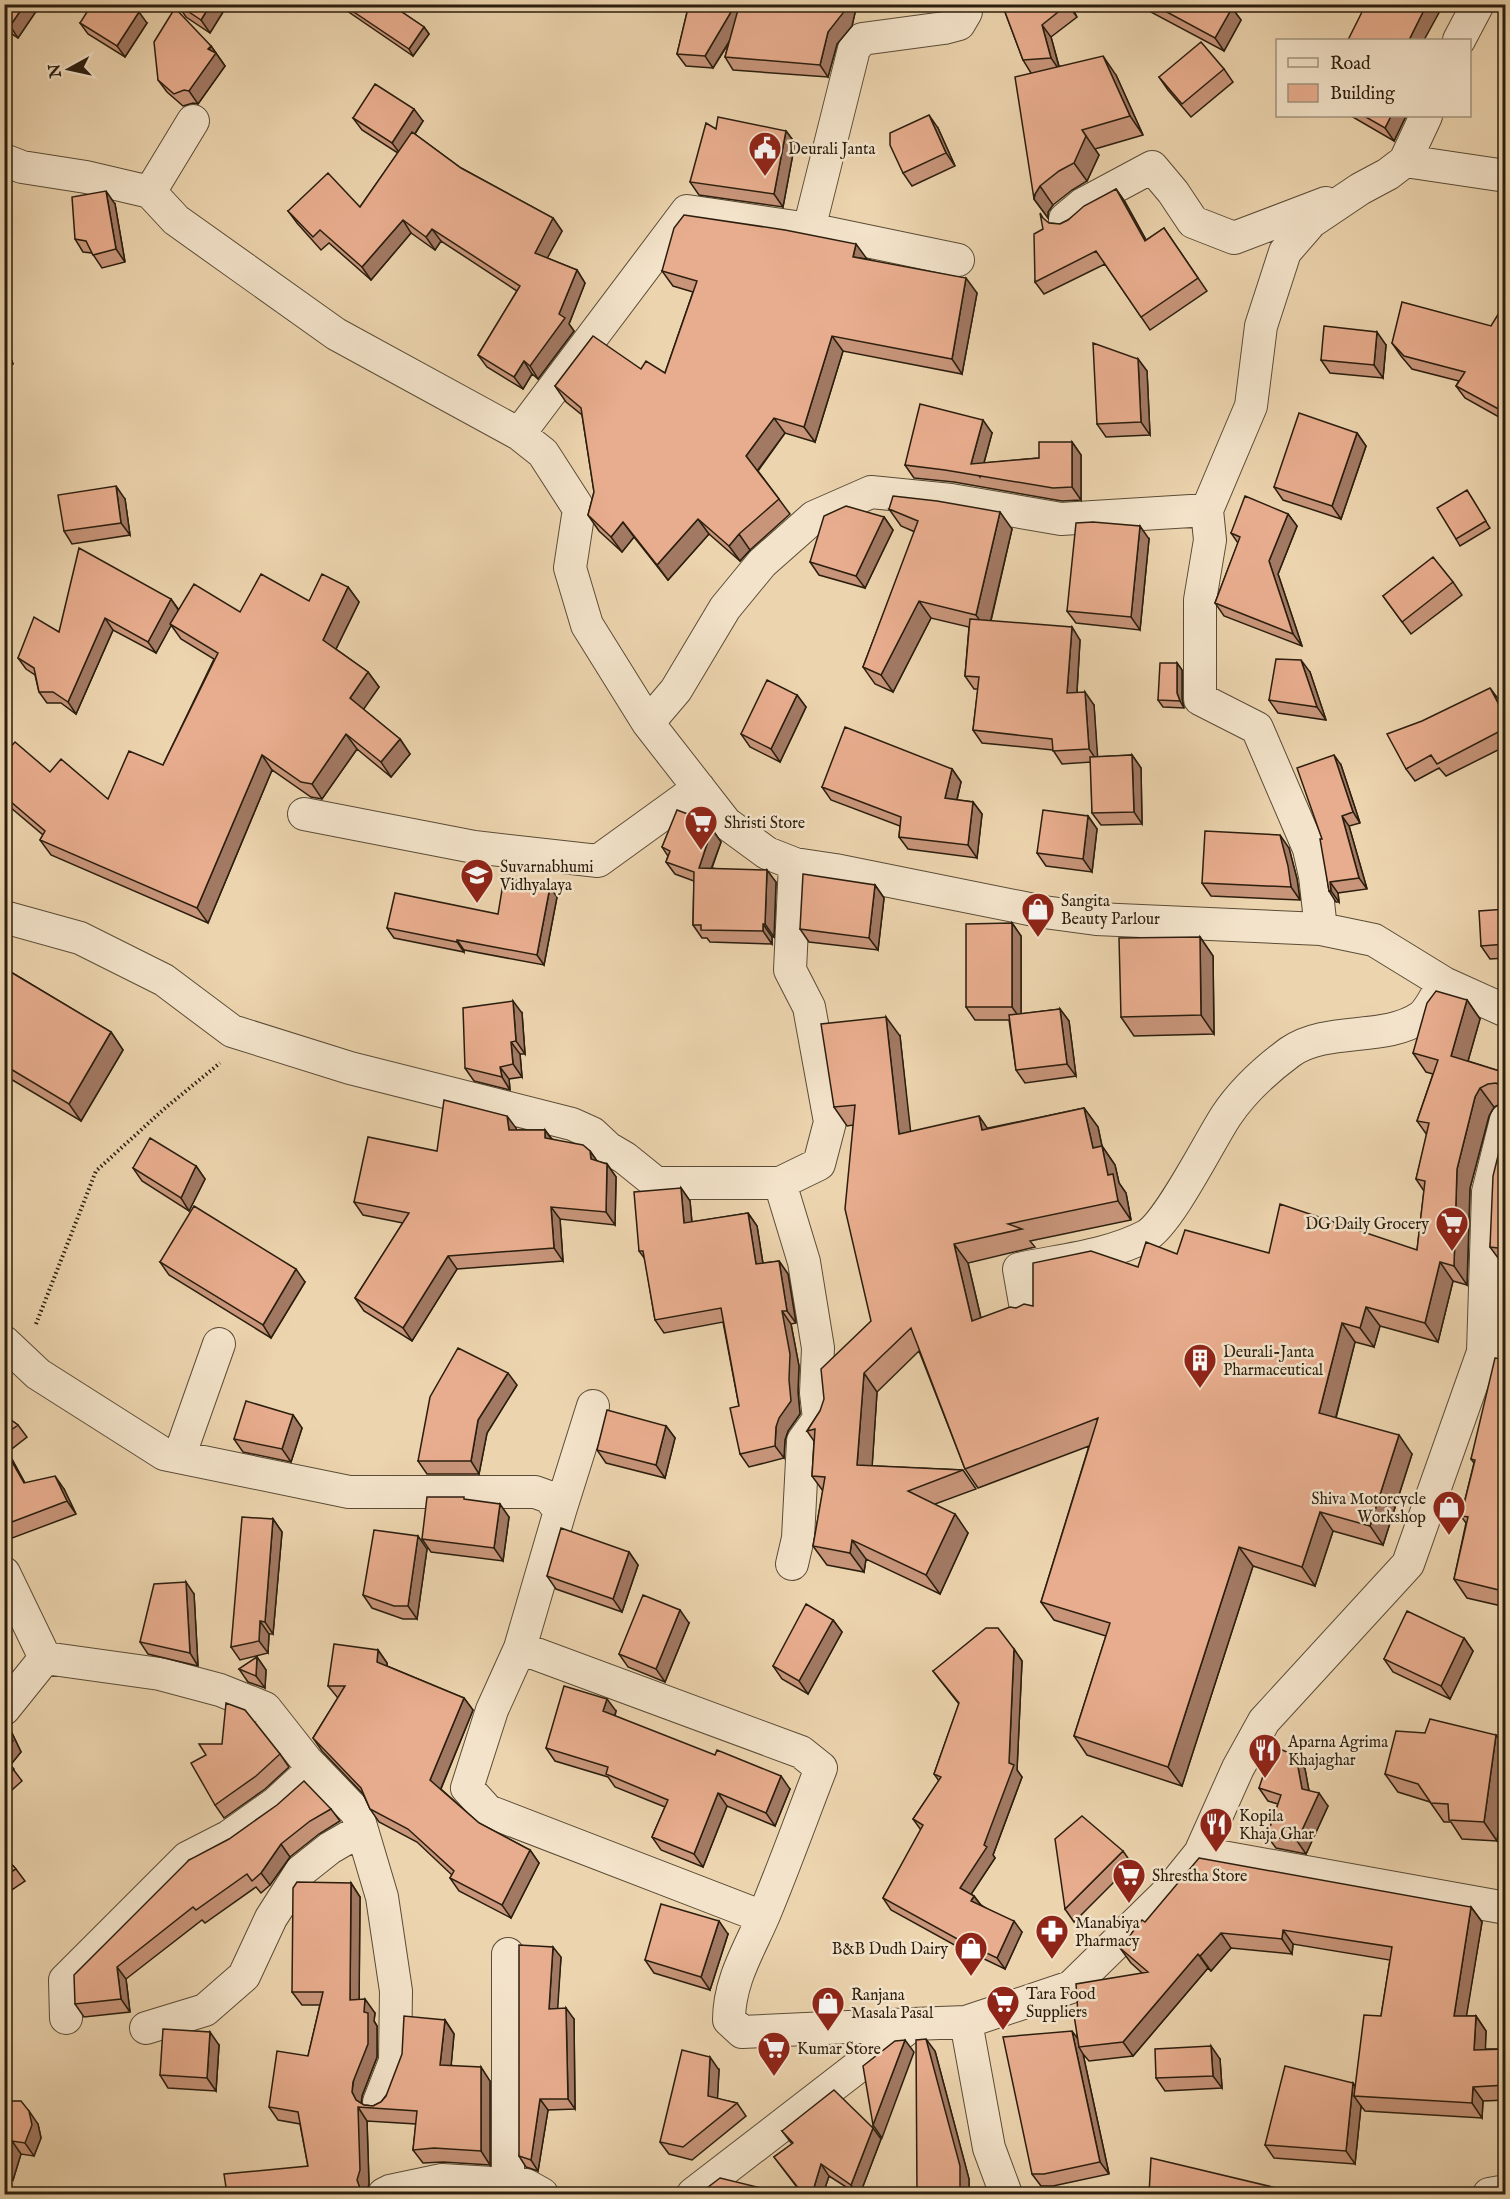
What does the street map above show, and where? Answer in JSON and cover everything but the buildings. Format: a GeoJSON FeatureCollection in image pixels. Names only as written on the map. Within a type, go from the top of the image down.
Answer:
{"type":"FeatureCollection","features":[{"type":"Feature","properties":{"kind":"street"},"geometry":{"type":"LineString","coordinates":[[809,229],[854,49],[862,39],[959,24],[966,12],[966,4]]}},
{"type":"Feature","properties":{"kind":"street"},"geometry":{"type":"LineString","coordinates":[[1460,39],[1478,4]]}},
{"type":"Feature","properties":{"kind":"street"},"geometry":{"type":"LineString","coordinates":[[1321,929],[1315,876],[1309,849],[1257,728],[1200,699],[1200,600],[1210,540],[1207,510],[1251,406],[1261,326],[1285,252],[1311,222],[1360,189],[1388,174],[1405,160],[1426,117]]}},
{"type":"Feature","properties":{"kind":"street"},"geometry":{"type":"LineString","coordinates":[[150,192],[194,122]]}},
{"type":"Feature","properties":{"kind":"street"},"geometry":{"type":"LineString","coordinates":[[4,160],[22,167],[86,177],[150,192],[176,220],[336,334],[519,434],[543,453],[579,509],[570,568],[587,625],[648,723],[726,823],[767,853],[795,864],[1044,912],[1096,919],[1321,929],[1374,940],[1444,983],[1506,1011]]}},
{"type":"Feature","properties":{"kind":"street"},"geometry":{"type":"LineString","coordinates":[[1405,160],[1506,176]]}},
{"type":"Feature","properties":{"kind":"street"},"geometry":{"type":"LineString","coordinates":[[1065,219],[1083,204],[1152,167],[1173,192],[1193,222],[1234,238],[1360,189]]}},
{"type":"Feature","properties":{"kind":"street"},"geometry":{"type":"LineString","coordinates":[[519,434],[687,211],[809,229],[958,260]]}},
{"type":"Feature","properties":{"kind":"street"},"geometry":{"type":"LineString","coordinates":[[648,723],[676,690],[725,608],[762,563],[814,517],[871,492],[951,500],[1061,519],[1207,510]]}},
{"type":"Feature","properties":{"kind":"street"},"geometry":{"type":"LineString","coordinates":[[304,814],[474,847],[598,861],[699,788]]}},
{"type":"Feature","properties":{"kind":"street"},"geometry":{"type":"LineString","coordinates":[[4,917],[80,938],[164,980],[232,1031],[350,1068],[572,1124],[592,1133],[608,1148],[625,1158],[656,1183],[780,1183],[819,1164],[830,1122],[809,1007],[790,970],[795,864]]}},
{"type":"Feature","properties":{"kind":"street"},"geometry":{"type":"LineString","coordinates":[[1026,1309],[1019,1269],[1110,1249],[1148,1235],[1169,1211],[1228,1114],[1262,1075],[1292,1050],[1322,1039],[1396,1028],[1422,1016],[1444,983]]}},
{"type":"Feature","properties":{"kind":"street"},"geometry":{"type":"LineString","coordinates":[[520,1648],[801,1752],[821,1768],[731,1994],[729,2020],[742,2032],[966,2022],[1071,1987],[1171,1889],[1200,1853],[1238,1768],[1264,1721],[1408,1564],[1494,1356],[1488,1192],[1506,1120]]}},
{"type":"Feature","properties":{"kind":"street"},"geometry":{"type":"LineString","coordinates":[[780,1183],[804,1262],[818,1348],[816,1394],[819,1419],[803,1442],[798,1538],[792,1564]]}},
{"type":"Feature","properties":{"kind":"street"},"geometry":{"type":"LineString","coordinates":[[180,1457],[219,1344]]}},
{"type":"Feature","properties":{"kind":"street"},"geometry":{"type":"LineString","coordinates":[[13,1350],[38,1374],[164,1454],[349,1492],[535,1492],[549,1497],[561,1511]]}},
{"type":"Feature","properties":{"kind":"street"},"geometry":{"type":"LineString","coordinates":[[593,1406],[520,1648],[492,1710],[467,1788],[488,1811],[763,1917]]}},
{"type":"Feature","properties":{"kind":"street"},"geometry":{"type":"LineString","coordinates":[[4,1573],[45,1658]]}},
{"type":"Feature","properties":{"kind":"street"},"geometry":{"type":"LineString","coordinates":[[4,1709],[45,1658]]}},
{"type":"Feature","properties":{"kind":"street"},"geometry":{"type":"LineString","coordinates":[[45,1658],[160,1674],[220,1690],[266,1708],[314,1768],[357,1813],[382,1897],[396,1991],[394,2061],[380,2102]]}},
{"type":"Feature","properties":{"kind":"street"},"geometry":{"type":"LineString","coordinates":[[66,2018],[65,1980],[187,1858],[228,1837],[276,1803],[314,1768]]}},
{"type":"Feature","properties":{"kind":"street"},"geometry":{"type":"LineString","coordinates":[[146,2028],[205,2010],[244,1976],[271,1918],[301,1871],[330,1848],[362,1830]]}},
{"type":"Feature","properties":{"kind":"street"},"geometry":{"type":"LineString","coordinates":[[1200,1853],[1506,1908]]}},
{"type":"Feature","properties":{"kind":"street"},"geometry":{"type":"LineString","coordinates":[[508,1954],[508,2183]]}},
{"type":"Feature","properties":{"kind":"street"},"geometry":{"type":"LineString","coordinates":[[966,2022],[989,2148],[1006,2194]]}},
{"type":"Feature","properties":{"kind":"street"},"geometry":{"type":"LineString","coordinates":[[693,2194],[912,2024]]}},
{"type":"Feature","properties":{"kind":"street"},"geometry":{"type":"LineString","coordinates":[[384,2194],[442,2180],[526,2185],[542,2194]]}},
{"type":"Feature","properties":{"kind":"street"},"geometry":{"type":"LineString","coordinates":[[1489,2194],[1506,2191]]}},
{"type":"Feature","properties":{"kind":"path"},"geometry":{"type":"LineString","coordinates":[[13,1350],[51,1290],[77,1216],[96,1171],[164,1109],[213,1071],[228,1055],[232,1031]]}},
{"type":"Feature","properties":{"kind":"place","name":"Deurali Janta"},"geometry":{"type":"Point","coordinates":[765,177]}},
{"type":"Feature","properties":{"kind":"place","name":"Shristi Store"},"geometry":{"type":"Point","coordinates":[701,851]}},
{"type":"Feature","properties":{"kind":"place","name":"Suvarnabhumi Vidhyalaya"},"geometry":{"type":"Point","coordinates":[477,904]}},
{"type":"Feature","properties":{"kind":"place","name":"Sangita Beauty Parlour"},"geometry":{"type":"Point","coordinates":[1038,938]}},
{"type":"Feature","properties":{"kind":"place","name":"DG Daily Grocery"},"geometry":{"type":"Point","coordinates":[1452,1252]}},
{"type":"Feature","properties":{"kind":"place","name":"Deurali-Janta Pharmaceutical"},"geometry":{"type":"Point","coordinates":[1200,1389]}},
{"type":"Feature","properties":{"kind":"place","name":"Shiva Motorcycle Workshop"},"geometry":{"type":"Point","coordinates":[1449,1536]}},
{"type":"Feature","properties":{"kind":"place","name":"Aparna Agrima Khajaghar"},"geometry":{"type":"Point","coordinates":[1265,1779]}},
{"type":"Feature","properties":{"kind":"place","name":"Kopila Khaja Ghar"},"geometry":{"type":"Point","coordinates":[1216,1853]}},
{"type":"Feature","properties":{"kind":"place","name":"Shrestha Store"},"geometry":{"type":"Point","coordinates":[1129,1904]}},
{"type":"Feature","properties":{"kind":"place","name":"Manabiya Pharmacy"},"geometry":{"type":"Point","coordinates":[1052,1960]}},
{"type":"Feature","properties":{"kind":"place","name":"B&B Dudh Dairy"},"geometry":{"type":"Point","coordinates":[971,1977]}},
{"type":"Feature","properties":{"kind":"place","name":"Tara Food Suppliers"},"geometry":{"type":"Point","coordinates":[1003,2031]}},
{"type":"Feature","properties":{"kind":"place","name":"Ranjana Masala Pasal"},"geometry":{"type":"Point","coordinates":[828,2032]}},
{"type":"Feature","properties":{"kind":"place","name":"Kumar Store"},"geometry":{"type":"Point","coordinates":[774,2077]}}]}
